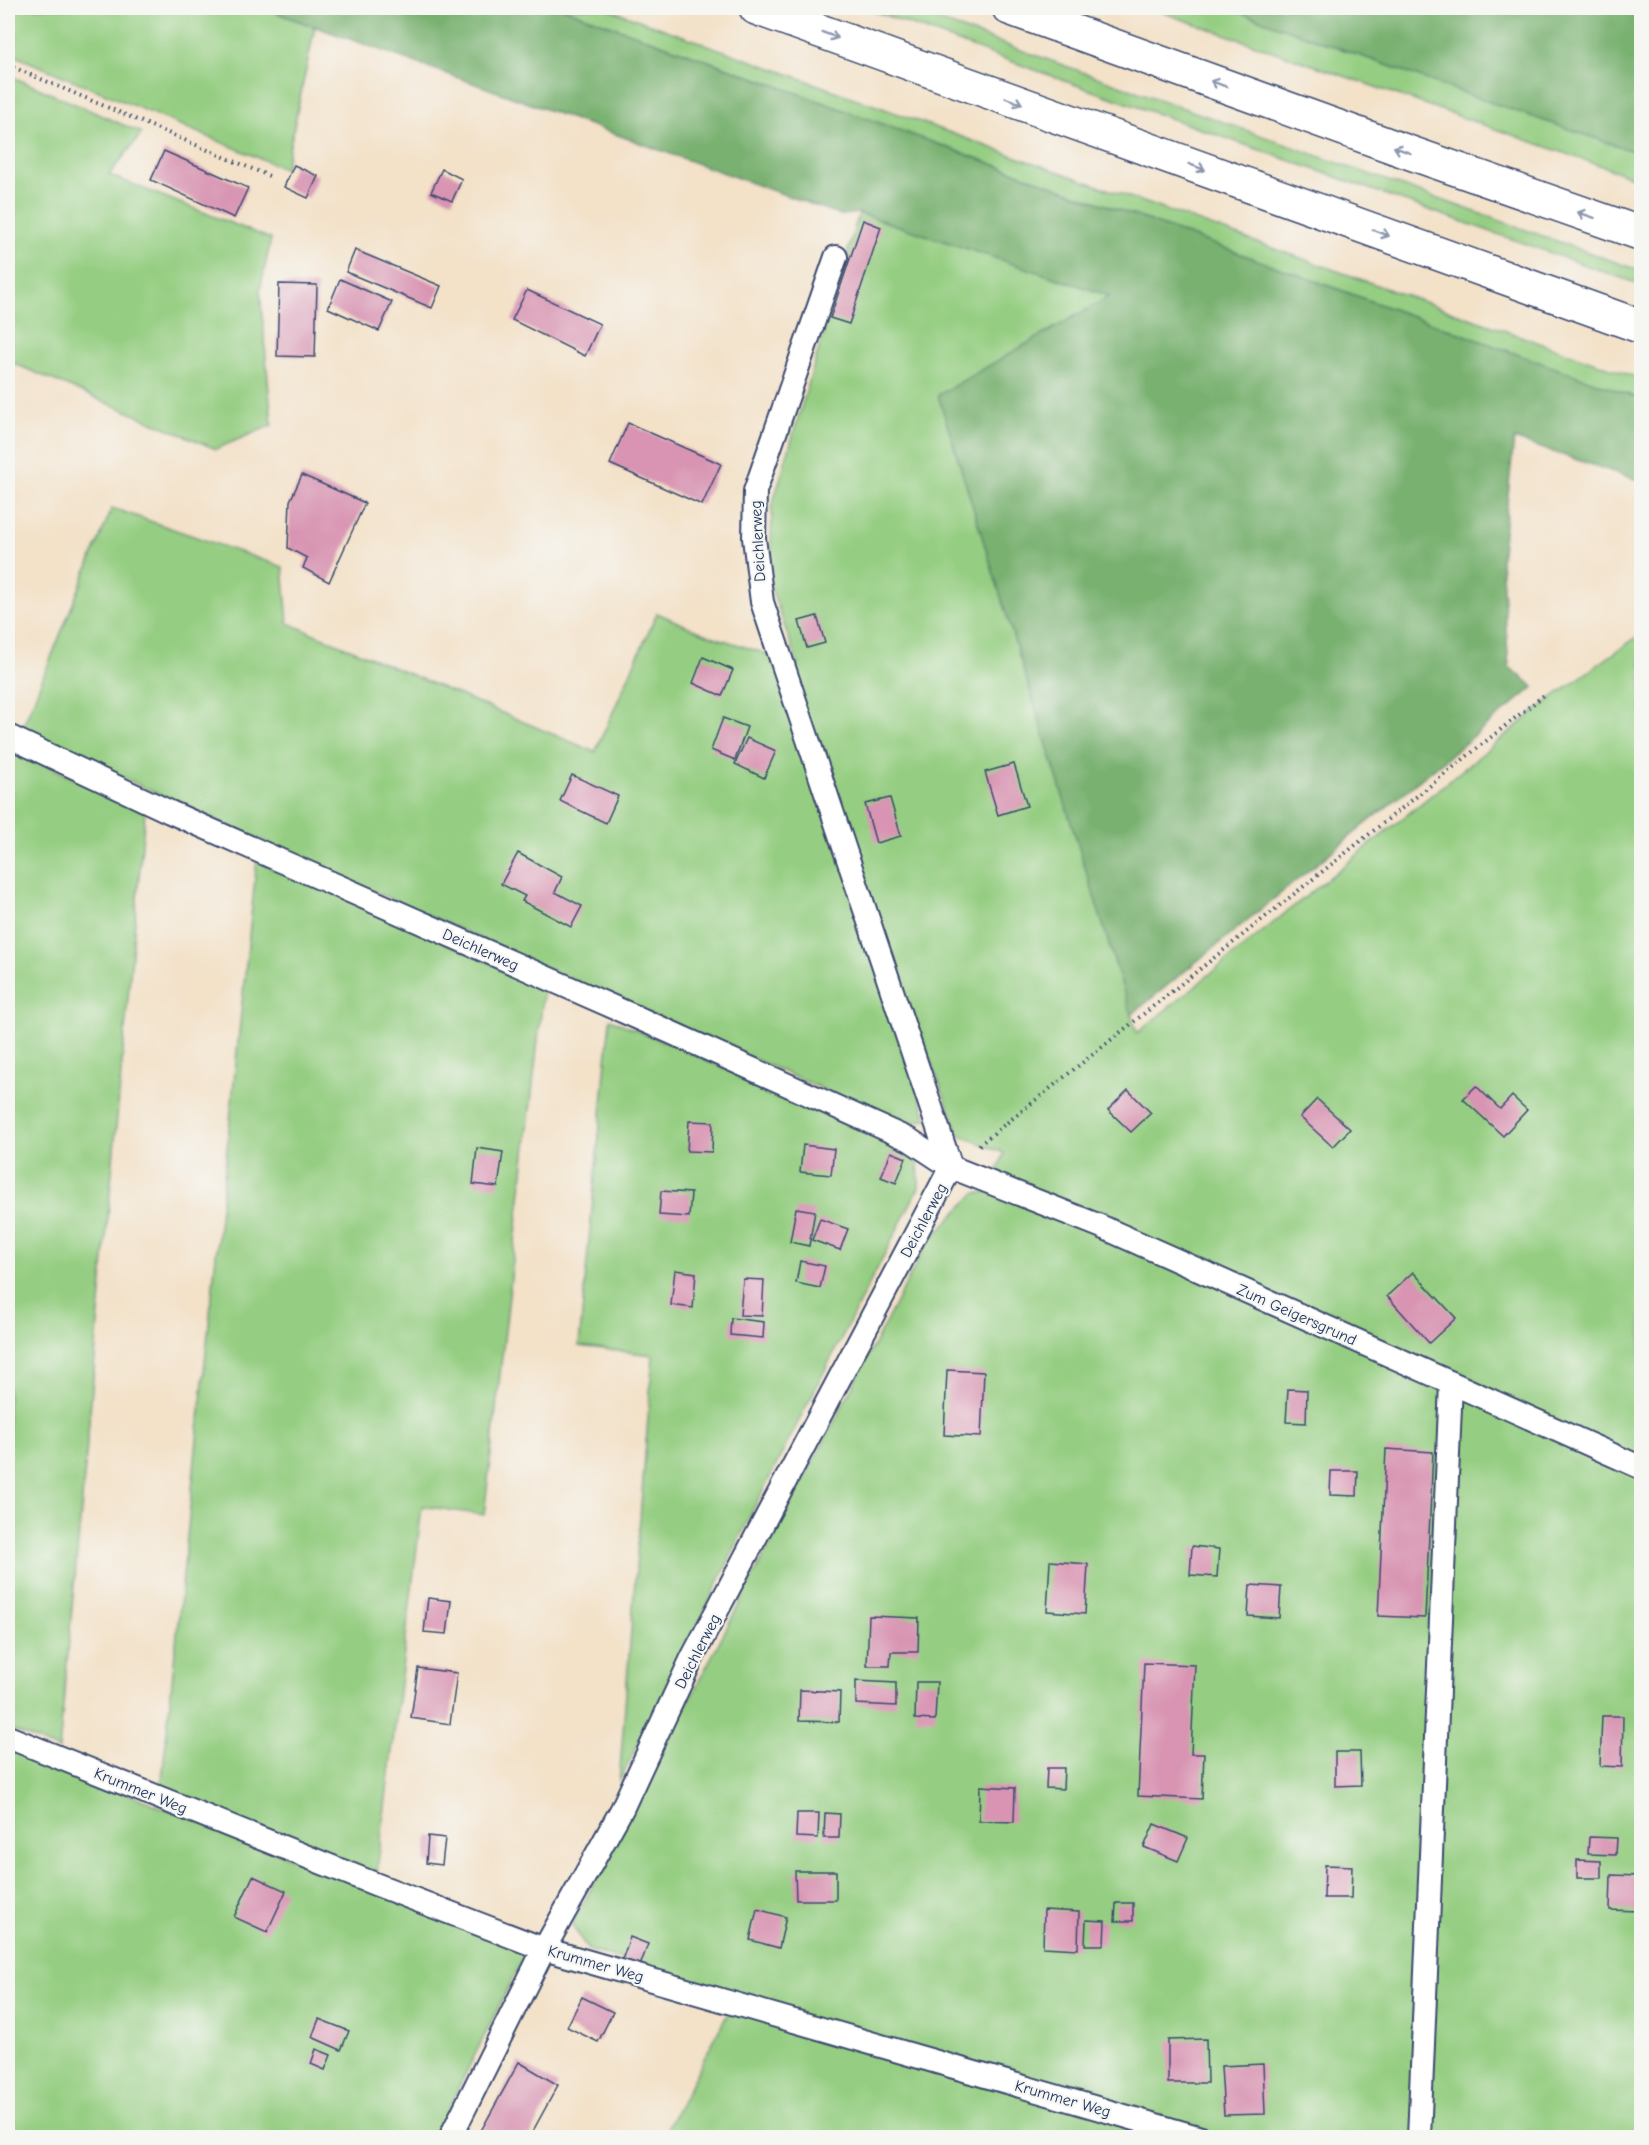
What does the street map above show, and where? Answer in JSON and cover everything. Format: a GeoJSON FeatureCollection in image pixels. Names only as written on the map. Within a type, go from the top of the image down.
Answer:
{"type":"FeatureCollection","features":[{"type":"Feature","properties":{"kind":"highway"},"geometry":{"type":"LineString","coordinates":[[756,8],[1641,327]]}},
{"type":"Feature","properties":{"kind":"highway"},"geometry":{"type":"LineString","coordinates":[[1009,8],[1641,234]]}},
{"type":"Feature","properties":{"kind":"lane","name":"Deichlerweg"},"geometry":{"type":"LineString","coordinates":[[450,2138],[544,1949],[622,1809],[692,1658],[951,1167],[762,602],[754,538],[755,491],[836,257]]}},
{"type":"Feature","properties":{"kind":"lane","name":"Deichlerweg"},"geometry":{"type":"LineString","coordinates":[[8,736],[170,812],[910,1140],[951,1167]]}},
{"type":"Feature","properties":{"kind":"lane","name":"Zum Geigersgrund"},"geometry":{"type":"LineString","coordinates":[[951,1167],[1100,1226],[1641,1468]]}},
{"type":"Feature","properties":{"kind":"lane"},"geometry":{"type":"LineString","coordinates":[[1419,2138],[1451,1383]]}},
{"type":"Feature","properties":{"kind":"lane","name":"Krummer Weg"},"geometry":{"type":"LineString","coordinates":[[8,1737],[544,1949],[1201,2138]]}},
{"type":"Feature","properties":{"kind":"path"},"geometry":{"type":"LineString","coordinates":[[8,65],[269,176]]}},
{"type":"Feature","properties":{"kind":"path"},"geometry":{"type":"LineString","coordinates":[[951,1167],[1544,695]]}},
{"type":"Feature","properties":{"kind":"green space"},"geometry":{"type":"Polygon","coordinates":[[[8,8],[263,8],[315,27],[285,169],[8,53],[8,8]]]}},
{"type":"Feature","properties":{"kind":"green space"},"geometry":{"type":"Polygon","coordinates":[[[263,8],[562,8],[1641,399],[1641,481],[1514,439],[1501,561],[1509,667],[1534,687],[1131,1015],[938,395],[1110,296],[859,213],[841,215],[263,8]]]}},
{"type":"Feature","properties":{"kind":"green space"},"geometry":{"type":"Polygon","coordinates":[[[562,8],[606,8],[1641,379],[1641,399],[562,8]]]}},
{"type":"Feature","properties":{"kind":"green space"},"geometry":{"type":"Polygon","coordinates":[[[865,8],[903,8],[1641,271],[1641,285],[1079,86],[865,8]]]}},
{"type":"Feature","properties":{"kind":"green space"},"geometry":{"type":"Polygon","coordinates":[[[1150,8],[1228,8],[1641,154],[1641,180],[1150,8]]]}},
{"type":"Feature","properties":{"kind":"green space"},"geometry":{"type":"Polygon","coordinates":[[[1228,8],[1641,8],[1641,154],[1478,98],[1228,8]]]}},
{"type":"Feature","properties":{"kind":"green space"},"geometry":{"type":"Polygon","coordinates":[[[8,75],[142,133],[109,175],[271,239],[260,290],[272,425],[216,449],[8,361],[8,75]]]}},
{"type":"Feature","properties":{"kind":"green space"},"geometry":{"type":"Polygon","coordinates":[[[859,213],[1111,296],[939,395],[1137,1033],[1549,700],[1641,634],[1641,2137],[663,2137],[738,1994],[588,1950],[572,1925],[927,1243],[975,1193],[990,1192],[1004,1153],[959,1135],[909,1003],[887,992],[927,1119],[906,1125],[462,931],[21,731],[112,508],[283,567],[288,623],[595,752],[657,613],[705,634],[798,664],[770,585],[772,506],[859,213]]]}},
{"type":"Feature","properties":{"kind":"green space"},"geometry":{"type":"Polygon","coordinates":[[[8,747],[145,812],[59,1750],[8,1728],[8,747]]]}},
{"type":"Feature","properties":{"kind":"green space"},"geometry":{"type":"Polygon","coordinates":[[[257,858],[544,987],[484,1515],[422,1506],[376,1880],[161,1789],[257,858]]]}},
{"type":"Feature","properties":{"kind":"green space"},"geometry":{"type":"Polygon","coordinates":[[[610,1019],[918,1156],[919,1187],[753,1510],[619,1782],[653,1355],[579,1346],[610,1019]]]}},
{"type":"Feature","properties":{"kind":"green space"},"geometry":{"type":"Polygon","coordinates":[[[8,1747],[527,1950],[434,2137],[8,2137],[8,1747]]]}},
{"type":"Feature","properties":{"kind":"building"},"geometry":{"type":"Polygon","coordinates":[[[164,151],[248,188],[234,218],[151,180],[164,151]]]}},
{"type":"Feature","properties":{"kind":"building"},"geometry":{"type":"Polygon","coordinates":[[[294,165],[318,176],[308,198],[284,187],[294,165]]]}},
{"type":"Feature","properties":{"kind":"building"},"geometry":{"type":"Polygon","coordinates":[[[442,169],[462,179],[452,201],[431,192],[442,169]]]}},
{"type":"Feature","properties":{"kind":"building"},"geometry":{"type":"Polygon","coordinates":[[[863,220],[881,227],[849,324],[830,318],[863,220]]]}},
{"type":"Feature","properties":{"kind":"building"},"geometry":{"type":"Polygon","coordinates":[[[355,250],[441,286],[432,308],[346,272],[355,250]]]}},
{"type":"Feature","properties":{"kind":"building"},"geometry":{"type":"Polygon","coordinates":[[[340,279],[392,302],[379,331],[328,308],[340,279]]]}},
{"type":"Feature","properties":{"kind":"building"},"geometry":{"type":"Polygon","coordinates":[[[279,284],[317,285],[315,357],[277,356],[279,284]]]}},
{"type":"Feature","properties":{"kind":"building"},"geometry":{"type":"Polygon","coordinates":[[[527,290],[600,324],[585,356],[512,320],[527,290]]]}},
{"type":"Feature","properties":{"kind":"building"},"geometry":{"type":"Polygon","coordinates":[[[628,423],[721,464],[702,505],[610,464],[628,423]]]}},
{"type":"Feature","properties":{"kind":"building"},"geometry":{"type":"Polygon","coordinates":[[[302,475],[365,503],[329,582],[303,568],[307,558],[288,548],[290,501],[302,475]]]}},
{"type":"Feature","properties":{"kind":"building"},"geometry":{"type":"Polygon","coordinates":[[[817,616],[825,643],[807,648],[799,621],[817,616]]]}},
{"type":"Feature","properties":{"kind":"building"},"geometry":{"type":"Polygon","coordinates":[[[703,657],[733,670],[722,696],[693,683],[703,657]]]}},
{"type":"Feature","properties":{"kind":"building"},"geometry":{"type":"Polygon","coordinates":[[[723,718],[747,727],[735,760],[711,750],[723,718]]]}},
{"type":"Feature","properties":{"kind":"building"},"geometry":{"type":"Polygon","coordinates":[[[747,738],[776,751],[764,778],[735,764],[747,738]]]}},
{"type":"Feature","properties":{"kind":"building"},"geometry":{"type":"Polygon","coordinates":[[[1014,764],[1027,806],[998,815],[985,772],[1014,764]]]}},
{"type":"Feature","properties":{"kind":"building"},"geometry":{"type":"Polygon","coordinates":[[[572,775],[618,796],[606,823],[560,801],[572,775]]]}},
{"type":"Feature","properties":{"kind":"building"},"geometry":{"type":"Polygon","coordinates":[[[890,798],[901,836],[876,843],[865,804],[890,798]]]}},
{"type":"Feature","properties":{"kind":"building"},"geometry":{"type":"Polygon","coordinates":[[[518,853],[562,877],[555,892],[582,906],[571,927],[522,901],[525,896],[501,884],[518,853]]]}},
{"type":"Feature","properties":{"kind":"building"},"geometry":{"type":"Polygon","coordinates":[[[1476,1086],[1500,1109],[1512,1096],[1527,1110],[1503,1136],[1463,1099],[1476,1086]]]}},
{"type":"Feature","properties":{"kind":"building"},"geometry":{"type":"Polygon","coordinates":[[[1128,1090],[1151,1113],[1131,1132],[1108,1110],[1128,1090]]]}},
{"type":"Feature","properties":{"kind":"building"},"geometry":{"type":"Polygon","coordinates":[[[1317,1099],[1350,1129],[1333,1147],[1300,1117],[1317,1099]]]}},
{"type":"Feature","properties":{"kind":"building"},"geometry":{"type":"Polygon","coordinates":[[[689,1121],[713,1122],[712,1152],[687,1151],[689,1121]]]}},
{"type":"Feature","properties":{"kind":"building"},"geometry":{"type":"Polygon","coordinates":[[[803,1145],[834,1149],[831,1175],[800,1172],[803,1145]]]}},
{"type":"Feature","properties":{"kind":"building"},"geometry":{"type":"Polygon","coordinates":[[[477,1148],[503,1152],[498,1187],[473,1184],[477,1148]]]}},
{"type":"Feature","properties":{"kind":"building"},"geometry":{"type":"Polygon","coordinates":[[[891,1152],[906,1158],[896,1183],[881,1177],[891,1152]]]}},
{"type":"Feature","properties":{"kind":"building"},"geometry":{"type":"Polygon","coordinates":[[[661,1191],[691,1193],[689,1217],[659,1215],[661,1191]]]}},
{"type":"Feature","properties":{"kind":"building"},"geometry":{"type":"Polygon","coordinates":[[[796,1208],[815,1211],[809,1246],[790,1242],[796,1208]]]}},
{"type":"Feature","properties":{"kind":"building"},"geometry":{"type":"Polygon","coordinates":[[[820,1219],[848,1229],[840,1250],[812,1240],[820,1219]]]}},
{"type":"Feature","properties":{"kind":"building"},"geometry":{"type":"Polygon","coordinates":[[[800,1261],[825,1266],[820,1288],[796,1283],[800,1261]]]}},
{"type":"Feature","properties":{"kind":"building"},"geometry":{"type":"Polygon","coordinates":[[[675,1270],[696,1273],[693,1308],[671,1305],[675,1270]]]}},
{"type":"Feature","properties":{"kind":"building"},"geometry":{"type":"Polygon","coordinates":[[[1413,1272],[1456,1318],[1429,1343],[1387,1296],[1413,1272]]]}},
{"type":"Feature","properties":{"kind":"building"},"geometry":{"type":"Polygon","coordinates":[[[743,1279],[764,1280],[762,1316],[740,1315],[743,1279]]]}},
{"type":"Feature","properties":{"kind":"building"},"geometry":{"type":"Polygon","coordinates":[[[731,1318],[764,1322],[763,1338],[730,1335],[731,1318]]]}},
{"type":"Feature","properties":{"kind":"building"},"geometry":{"type":"Polygon","coordinates":[[[947,1370],[984,1372],[981,1437],[944,1435],[947,1370]]]}},
{"type":"Feature","properties":{"kind":"building"},"geometry":{"type":"Polygon","coordinates":[[[1288,1389],[1307,1390],[1306,1423],[1286,1422],[1288,1389]]]}},
{"type":"Feature","properties":{"kind":"building"},"geometry":{"type":"Polygon","coordinates":[[[1386,1449],[1433,1452],[1425,1618],[1378,1616],[1386,1449]]]}},
{"type":"Feature","properties":{"kind":"building"},"geometry":{"type":"Polygon","coordinates":[[[1331,1471],[1358,1471],[1357,1496],[1330,1495],[1331,1471]]]}},
{"type":"Feature","properties":{"kind":"building"},"geometry":{"type":"Polygon","coordinates":[[[1192,1546],[1219,1549],[1217,1577],[1190,1575],[1192,1546]]]}},
{"type":"Feature","properties":{"kind":"building"},"geometry":{"type":"Polygon","coordinates":[[[1050,1561],[1088,1564],[1085,1614],[1047,1611],[1050,1561]]]}},
{"type":"Feature","properties":{"kind":"building"},"geometry":{"type":"Polygon","coordinates":[[[1250,1585],[1281,1587],[1279,1618],[1248,1616],[1250,1585]]]}},
{"type":"Feature","properties":{"kind":"building"},"geometry":{"type":"Polygon","coordinates":[[[428,1598],[451,1601],[447,1634],[424,1632],[428,1598]]]}},
{"type":"Feature","properties":{"kind":"building"},"geometry":{"type":"Polygon","coordinates":[[[869,1616],[919,1618],[918,1652],[891,1652],[890,1666],[867,1666],[869,1616]]]}},
{"type":"Feature","properties":{"kind":"building"},"geometry":{"type":"Polygon","coordinates":[[[1144,1663],[1195,1665],[1191,1754],[1204,1754],[1202,1799],[1138,1796],[1144,1663]]]}},
{"type":"Feature","properties":{"kind":"building"},"geometry":{"type":"Polygon","coordinates":[[[418,1668],[457,1673],[450,1724],[411,1718],[418,1668]]]}},
{"type":"Feature","properties":{"kind":"building"},"geometry":{"type":"Polygon","coordinates":[[[856,1681],[896,1683],[896,1706],[856,1704],[856,1681]]]}},
{"type":"Feature","properties":{"kind":"building"},"geometry":{"type":"Polygon","coordinates":[[[916,1682],[937,1682],[935,1720],[915,1719],[916,1682]]]}},
{"type":"Feature","properties":{"kind":"building"},"geometry":{"type":"Polygon","coordinates":[[[800,1690],[840,1692],[839,1722],[799,1721],[800,1690]]]}},
{"type":"Feature","properties":{"kind":"building"},"geometry":{"type":"Polygon","coordinates":[[[1602,1716],[1623,1716],[1622,1767],[1600,1766],[1602,1716]]]}},
{"type":"Feature","properties":{"kind":"building"},"geometry":{"type":"Polygon","coordinates":[[[1335,1752],[1360,1752],[1361,1785],[1335,1786],[1335,1752]]]}},
{"type":"Feature","properties":{"kind":"building"},"geometry":{"type":"Polygon","coordinates":[[[1047,1768],[1064,1768],[1063,1789],[1046,1788],[1047,1768]]]}},
{"type":"Feature","properties":{"kind":"building"},"geometry":{"type":"Polygon","coordinates":[[[980,1786],[1015,1788],[1014,1822],[979,1821],[980,1786]]]}},
{"type":"Feature","properties":{"kind":"building"},"geometry":{"type":"Polygon","coordinates":[[[797,1813],[819,1813],[818,1838],[796,1837],[797,1813]]]}},
{"type":"Feature","properties":{"kind":"building"},"geometry":{"type":"Polygon","coordinates":[[[825,1813],[840,1814],[839,1838],[824,1838],[825,1813]]]}},
{"type":"Feature","properties":{"kind":"building"},"geometry":{"type":"Polygon","coordinates":[[[1154,1824],[1188,1838],[1178,1861],[1144,1847],[1154,1824]]]}},
{"type":"Feature","properties":{"kind":"building"},"geometry":{"type":"Polygon","coordinates":[[[428,1836],[445,1838],[442,1865],[426,1863],[428,1836]]]}},
{"type":"Feature","properties":{"kind":"building"},"geometry":{"type":"Polygon","coordinates":[[[1589,1837],[1617,1838],[1616,1855],[1588,1854],[1589,1837]]]}},
{"type":"Feature","properties":{"kind":"building"},"geometry":{"type":"Polygon","coordinates":[[[1577,1860],[1601,1861],[1601,1878],[1577,1878],[1577,1860]]]}},
{"type":"Feature","properties":{"kind":"building"},"geometry":{"type":"Polygon","coordinates":[[[1325,1865],[1352,1866],[1351,1898],[1324,1898],[1325,1865]]]}},
{"type":"Feature","properties":{"kind":"building"},"geometry":{"type":"Polygon","coordinates":[[[795,1871],[836,1871],[836,1900],[796,1900],[795,1871]]]}},
{"type":"Feature","properties":{"kind":"building"},"geometry":{"type":"Polygon","coordinates":[[[1611,1875],[1639,1876],[1638,1911],[1610,1910],[1611,1875]]]}},
{"type":"Feature","properties":{"kind":"building"},"geometry":{"type":"Polygon","coordinates":[[[253,1876],[286,1891],[267,1932],[234,1917],[253,1876]]]}},
{"type":"Feature","properties":{"kind":"building"},"geometry":{"type":"Polygon","coordinates":[[[1116,1903],[1133,1903],[1133,1921],[1115,1921],[1116,1903]]]}},
{"type":"Feature","properties":{"kind":"building"},"geometry":{"type":"Polygon","coordinates":[[[757,1909],[786,1917],[779,1948],[750,1940],[757,1909]]]}},
{"type":"Feature","properties":{"kind":"building"},"geometry":{"type":"Polygon","coordinates":[[[1044,1910],[1079,1912],[1078,1949],[1043,1947],[1044,1910]]]}},
{"type":"Feature","properties":{"kind":"building"},"geometry":{"type":"Polygon","coordinates":[[[1086,1920],[1105,1921],[1104,1945],[1085,1945],[1086,1920]]]}},
{"type":"Feature","properties":{"kind":"building"},"geometry":{"type":"Polygon","coordinates":[[[630,1937],[648,1944],[640,1966],[622,1960],[630,1937]]]}},
{"type":"Feature","properties":{"kind":"building"},"geometry":{"type":"Polygon","coordinates":[[[582,1997],[613,2012],[598,2042],[567,2027],[582,1997]]]}},
{"type":"Feature","properties":{"kind":"building"},"geometry":{"type":"Polygon","coordinates":[[[319,2019],[349,2031],[341,2050],[312,2037],[319,2019]]]}},
{"type":"Feature","properties":{"kind":"building"},"geometry":{"type":"Polygon","coordinates":[[[1206,2039],[1207,2083],[1168,2083],[1168,2040],[1206,2039]]]}},
{"type":"Feature","properties":{"kind":"building"},"geometry":{"type":"Polygon","coordinates":[[[316,2049],[331,2055],[325,2070],[311,2064],[316,2049]]]}},
{"type":"Feature","properties":{"kind":"building"},"geometry":{"type":"Polygon","coordinates":[[[519,2062],[558,2085],[529,2138],[477,2138],[519,2062]]]}},
{"type":"Feature","properties":{"kind":"building"},"geometry":{"type":"Polygon","coordinates":[[[1263,2064],[1265,2114],[1224,2115],[1221,2066],[1263,2064]]]}}]}
